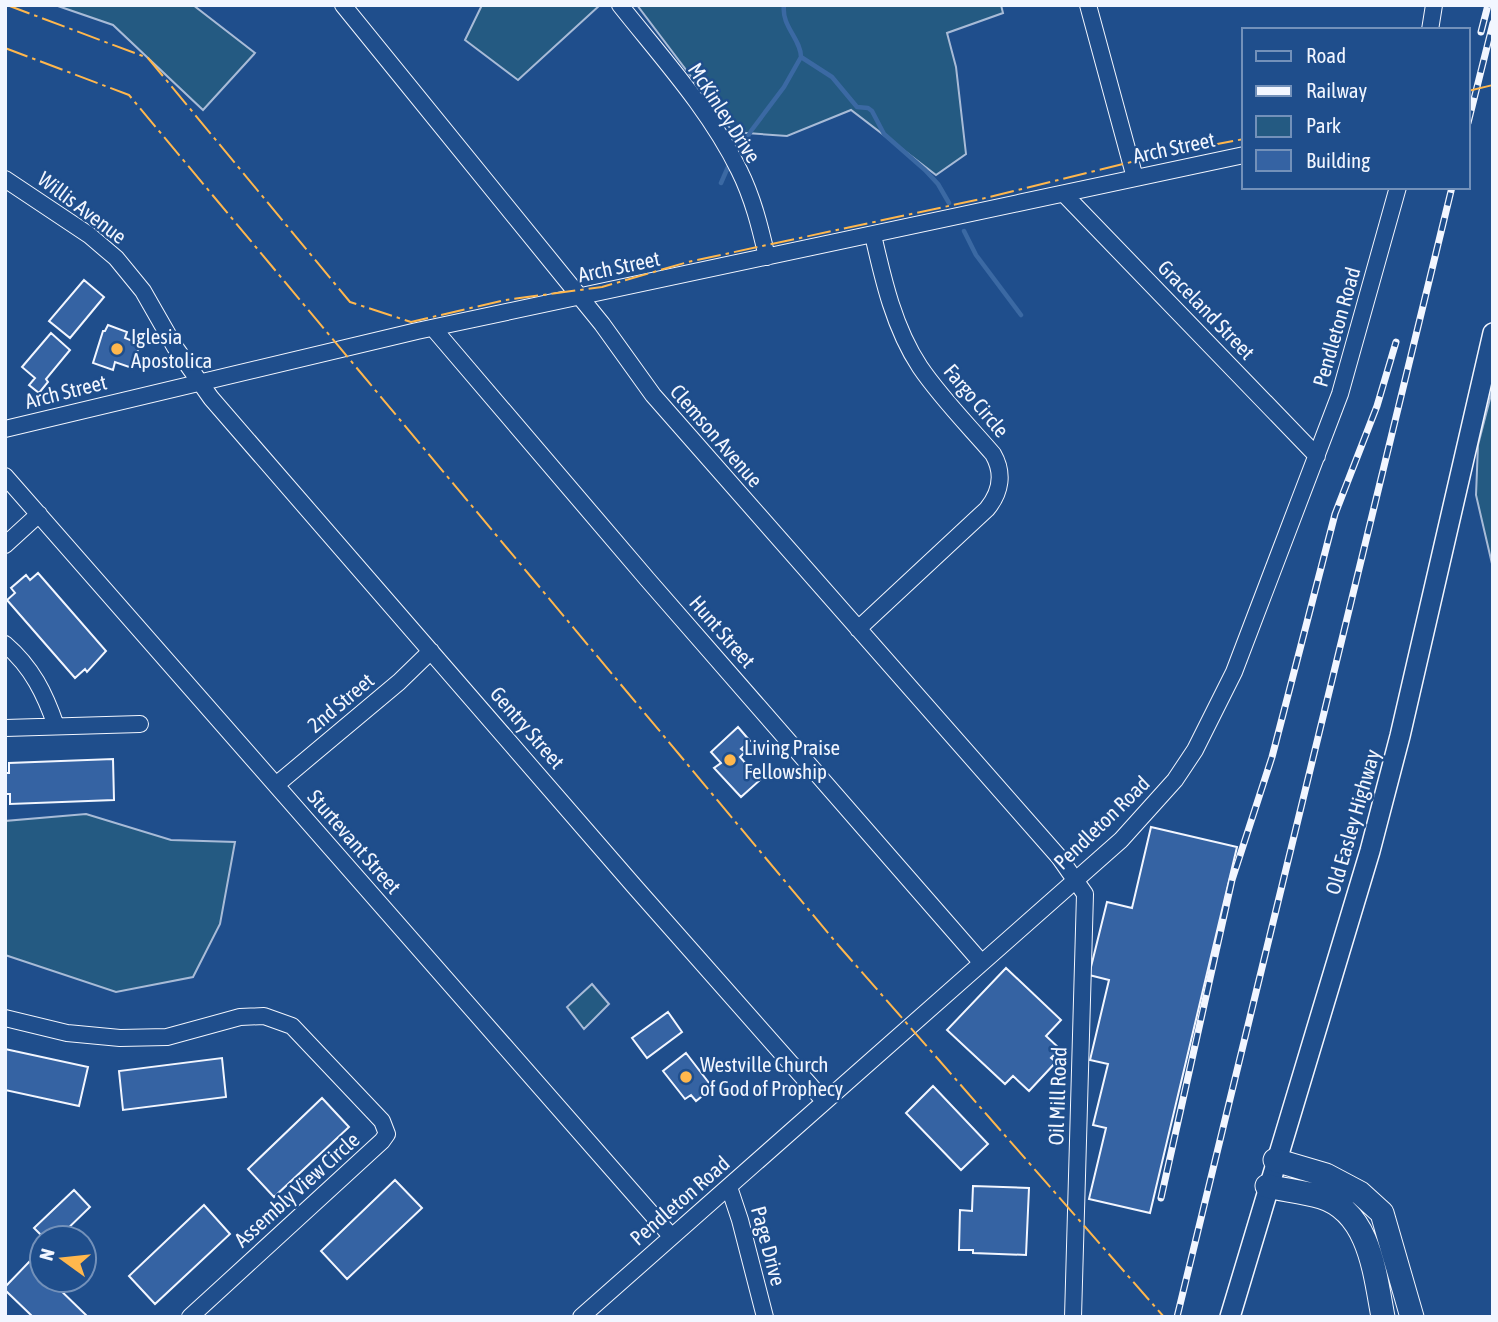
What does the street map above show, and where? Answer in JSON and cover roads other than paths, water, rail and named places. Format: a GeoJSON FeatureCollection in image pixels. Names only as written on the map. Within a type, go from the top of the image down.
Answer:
{"type":"FeatureCollection","features":[{"type":"Feature","properties":{"kind":"highway"},"geometry":{"type":"LineString","coordinates":[[1275,1160],[1326,1175],[1360,1193],[1382,1213],[1412,1317]]}},
{"type":"Feature","properties":{"kind":"highway"},"geometry":{"type":"LineString","coordinates":[[1267,1186],[1324,1198],[1342,1208],[1359,1226],[1372,1260],[1383,1317]]}},
{"type":"Feature","properties":{"kind":"main road","name":"Old Easley Highway"},"geometry":{"type":"LineString","coordinates":[[1230,1317],[1267,1186],[1370,851],[1400,736],[1493,333]]}},
{"type":"Feature","properties":{"kind":"street","name":"Clemson Avenue"},"geometry":{"type":"LineString","coordinates":[[343,5],[580,297],[653,395],[1076,879]]}},
{"type":"Feature","properties":{"kind":"street","name":"McKinley Drive"},"geometry":{"type":"LineString","coordinates":[[620,5],[694,98],[720,137],[750,194],[767,257]]}},
{"type":"Feature","properties":{"kind":"street"},"geometry":{"type":"LineString","coordinates":[[1087,5],[1135,178]]}},
{"type":"Feature","properties":{"kind":"street"},"geometry":{"type":"LineString","coordinates":[[1430,28],[1434,5]]}},
{"type":"Feature","properties":{"kind":"street","name":"Arch Street"},"geometry":{"type":"LineString","coordinates":[[5,429],[433,328],[1242,155]]}},
{"type":"Feature","properties":{"kind":"street","name":"Willis Avenue"},"geometry":{"type":"LineString","coordinates":[[5,179],[89,235],[116,258],[143,291],[199,382]]}},
{"type":"Feature","properties":{"kind":"street","name":"Pendleton Road"},"geometry":{"type":"LineString","coordinates":[[581,1317],[1121,840],[1175,780],[1195,750],[1234,672],[1317,456],[1357,337],[1397,189]]}},
{"type":"Feature","properties":{"kind":"street","name":"Graceland Street"},"geometry":{"type":"LineString","coordinates":[[1064,194],[1317,456]]}},
{"type":"Feature","properties":{"kind":"street","name":"Fargo Circle"},"geometry":{"type":"LineString","coordinates":[[858,629],[987,509],[997,495],[1000,480],[999,466],[993,454],[930,380],[906,343],[873,234]]}},
{"type":"Feature","properties":{"kind":"street","name":"Hunt Street"},"geometry":{"type":"LineString","coordinates":[[433,328],[639,570],[981,962]]}},
{"type":"Feature","properties":{"kind":"street","name":"Gentry Street"},"geometry":{"type":"LineString","coordinates":[[199,382],[824,1101]]}},
{"type":"Feature","properties":{"kind":"street","name":"Sturtevant Street"},"geometry":{"type":"LineString","coordinates":[[5,476],[671,1236]]}},
{"type":"Feature","properties":{"kind":"street"},"geometry":{"type":"LineString","coordinates":[[5,545],[39,514]]}},
{"type":"Feature","properties":{"kind":"street"},"geometry":{"type":"LineString","coordinates":[[5,644],[16,653],[43,690],[56,726]]}},
{"type":"Feature","properties":{"kind":"street","name":"2nd Street"},"geometry":{"type":"LineString","coordinates":[[276,785],[399,682],[431,651]]}},
{"type":"Feature","properties":{"kind":"street"},"geometry":{"type":"LineString","coordinates":[[5,728],[140,724]]}},
{"type":"Feature","properties":{"kind":"street","name":"Oil Mill Road"},"geometry":{"type":"LineString","coordinates":[[1073,1317],[1086,894],[1076,879]]}},
{"type":"Feature","properties":{"kind":"street","name":"Assembly View Circle"},"geometry":{"type":"LineString","coordinates":[[5,1018],[67,1033],[120,1038],[167,1037],[240,1017],[264,1016],[292,1026],[382,1121],[387,1134],[382,1141],[190,1317]]}},
{"type":"Feature","properties":{"kind":"street","name":"Page Drive"},"geometry":{"type":"LineString","coordinates":[[729,1187],[765,1317]]}},
{"type":"Feature","properties":{"kind":"waterway"},"geometry":{"type":"LineString","coordinates":[[784,5],[785,19],[798,44],[801,57],[832,77],[857,107],[872,111],[884,134],[925,170],[938,184],[949,203]]}},
{"type":"Feature","properties":{"kind":"waterway"},"geometry":{"type":"LineString","coordinates":[[741,149],[784,87],[801,57]]}},
{"type":"Feature","properties":{"kind":"waterway"},"geometry":{"type":"LineString","coordinates":[[721,183],[728,167]]}},
{"type":"Feature","properties":{"kind":"waterway"},"geometry":{"type":"LineString","coordinates":[[964,231],[976,255],[1021,315]]}},
{"type":"Feature","properties":{"kind":"railway"},"geometry":{"type":"LineString","coordinates":[[1481,32],[1488,5]]}},
{"type":"Feature","properties":{"kind":"railway"},"geometry":{"type":"LineString","coordinates":[[1470,115],[1493,23]]}},
{"type":"Feature","properties":{"kind":"railway"},"geometry":{"type":"LineString","coordinates":[[1177,1317],[1452,189]]}},
{"type":"Feature","properties":{"kind":"railway"},"geometry":{"type":"LineString","coordinates":[[1161,1198],[1232,880],[1272,757],[1335,514],[1377,406],[1396,342]]}},
{"type":"Feature","properties":{"kind":"place","name":"Iglesia Apostolica"},"geometry":{"type":"Point","coordinates":[117,349]}},
{"type":"Feature","properties":{"kind":"place","name":"Living Praise Fellowship"},"geometry":{"type":"Point","coordinates":[730,760]}},
{"type":"Feature","properties":{"kind":"place","name":"Westville Church of God of Prophecy"},"geometry":{"type":"Point","coordinates":[686,1077]}}]}
